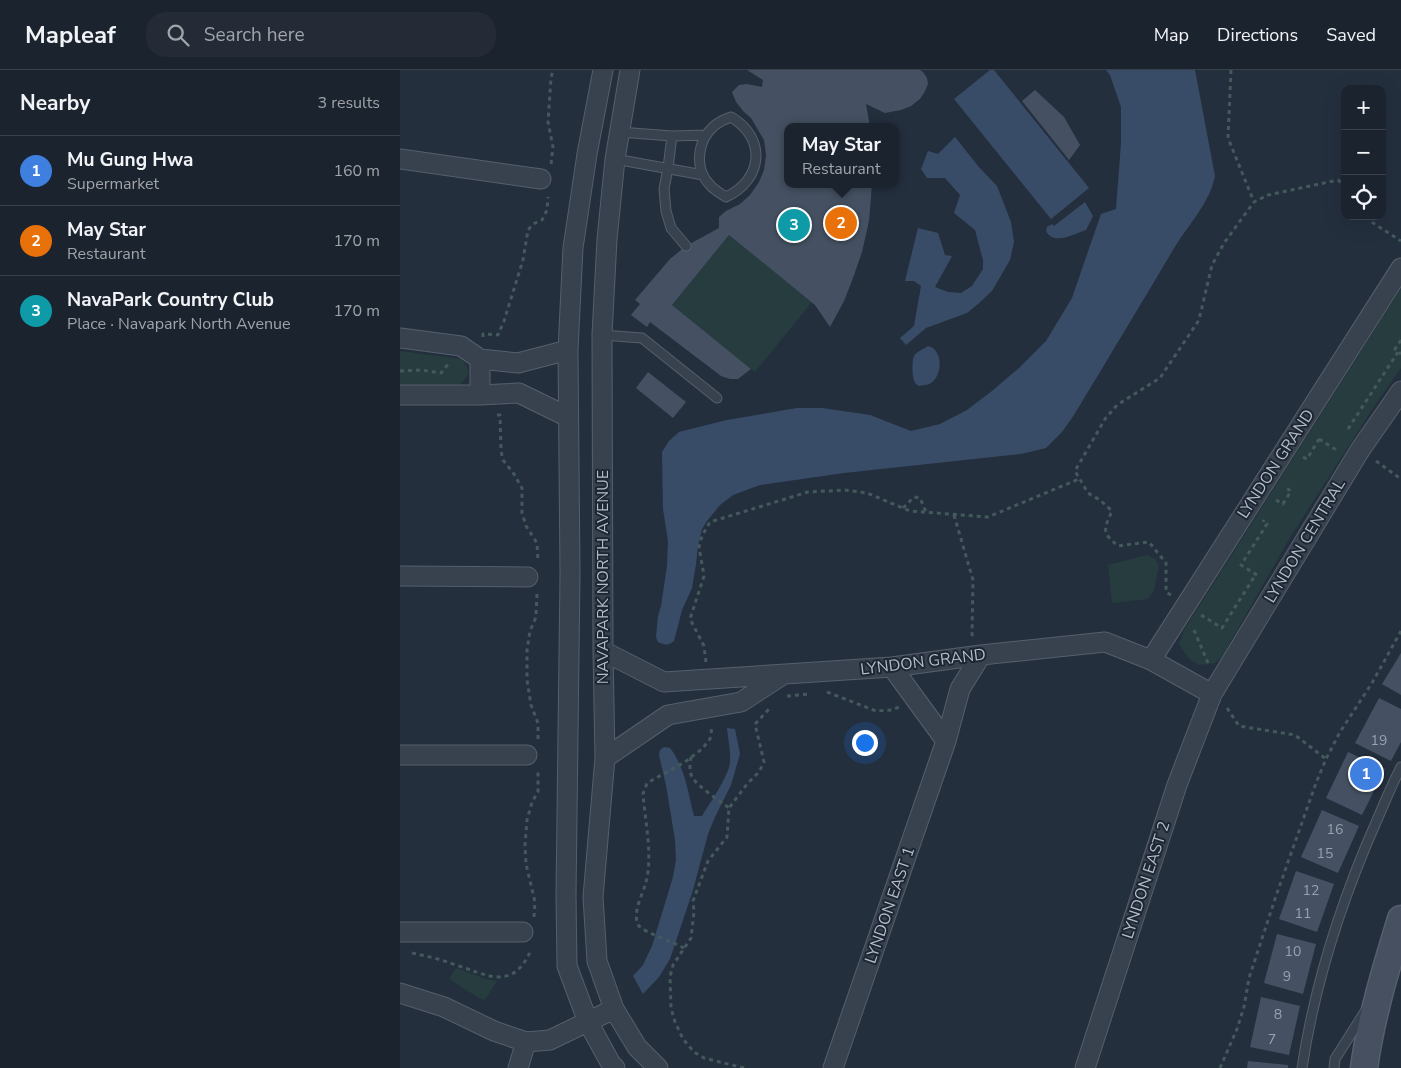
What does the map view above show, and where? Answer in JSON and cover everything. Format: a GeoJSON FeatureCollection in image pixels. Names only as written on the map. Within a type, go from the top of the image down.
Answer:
{"type":"FeatureCollection","features":[{"type":"Feature","properties":{"kind":"main road"},"geometry":{"type":"LineString","coordinates":[[1364,1068],[1370,1030],[1381,985],[1401,919]]}},
{"type":"Feature","properties":{"kind":"street"},"geometry":{"type":"LineString","coordinates":[[603,70],[587,154],[573,248],[568,350],[570,574],[566,896],[567,966],[588,1022],[615,1068]]}},
{"type":"Feature","properties":{"kind":"street","name":"NAVAPARK NORTH AVENUE"},"geometry":{"type":"LineString","coordinates":[[630,70],[615,159],[607,239],[602,335],[605,758],[593,897],[597,961],[614,1009],[637,1047],[658,1068]]}},
{"type":"Feature","properties":{"kind":"street"},"geometry":{"type":"LineString","coordinates":[[587,154],[615,159]]}},
{"type":"Feature","properties":{"kind":"street"},"geometry":{"type":"LineString","coordinates":[[400,159],[547,181]]}},
{"type":"Feature","properties":{"kind":"street","name":"LYNDON GRAND"},"geometry":{"type":"LineString","coordinates":[[1151,660],[1401,268]]}},
{"type":"Feature","properties":{"kind":"street"},"geometry":{"type":"LineString","coordinates":[[400,338],[461,346],[480,359],[518,363],[568,350]]}},
{"type":"Feature","properties":{"kind":"street"},"geometry":{"type":"LineString","coordinates":[[480,359],[480,395]]}},
{"type":"Feature","properties":{"kind":"street","name":"LYNDON CENTRAL"},"geometry":{"type":"LineString","coordinates":[[1215,690],[1360,450],[1401,391]]}},
{"type":"Feature","properties":{"kind":"street"},"geometry":{"type":"LineString","coordinates":[[400,395],[519,393],[568,417]]}},
{"type":"Feature","properties":{"kind":"street"},"geometry":{"type":"LineString","coordinates":[[400,576],[534,578]]}},
{"type":"Feature","properties":{"kind":"street","name":"LYNDON GRAND"},"geometry":{"type":"LineString","coordinates":[[664,682],[892,667],[981,655],[1105,642],[1151,660],[1215,690]]}},
{"type":"Feature","properties":{"kind":"street"},"geometry":{"type":"LineString","coordinates":[[603,651],[664,682],[668,715]]}},
{"type":"Feature","properties":{"kind":"street","name":"LYNDON EAST 1"},"geometry":{"type":"LineString","coordinates":[[834,1068],[946,741],[960,689],[981,655]]}},
{"type":"Feature","properties":{"kind":"street"},"geometry":{"type":"LineString","coordinates":[[892,667],[946,741]]}},
{"type":"Feature","properties":{"kind":"street","name":"LYNDON GRAND"},"geometry":{"type":"LineString","coordinates":[[605,758],[668,715],[741,702],[782,675]]}},
{"type":"Feature","properties":{"kind":"street","name":"LYNDON EAST 2"},"geometry":{"type":"LineString","coordinates":[[1085,1068],[1177,785],[1215,690]]}},
{"type":"Feature","properties":{"kind":"street"},"geometry":{"type":"LineString","coordinates":[[400,754],[534,755]]}},
{"type":"Feature","properties":{"kind":"street"},"geometry":{"type":"LineString","coordinates":[[400,932],[528,939]]}},
{"type":"Feature","properties":{"kind":"street"},"geometry":{"type":"LineString","coordinates":[[400,993],[444,1007],[494,1031],[526,1042],[550,1040],[614,1009]]}},
{"type":"Feature","properties":{"kind":"street"},"geometry":{"type":"LineString","coordinates":[[518,1068],[526,1042]]}},
{"type":"Feature","properties":{"kind":"lane"},"geometry":{"type":"LineString","coordinates":[[731,117],[746,128],[751,135],[756,152],[756,162],[753,171],[742,187],[734,193],[726,196],[716,191],[703,175],[699,155],[706,135],[721,121],[731,117]]}},
{"type":"Feature","properties":{"kind":"lane"},"geometry":{"type":"LineString","coordinates":[[619,132],[672,136],[706,135]]}},
{"type":"Feature","properties":{"kind":"lane"},"geometry":{"type":"LineString","coordinates":[[672,136],[664,189],[666,211],[671,228],[686,246]]}},
{"type":"Feature","properties":{"kind":"lane"},"geometry":{"type":"LineString","coordinates":[[615,159],[703,175]]}},
{"type":"Feature","properties":{"kind":"lane"},"geometry":{"type":"LineString","coordinates":[[602,335],[642,338],[717,398]]}},
{"type":"Feature","properties":{"kind":"lane"},"geometry":{"type":"LineString","coordinates":[[1302,1068],[1307,1035],[1331,941],[1358,863],[1401,767]]}},
{"type":"Feature","properties":{"kind":"lane"},"geometry":{"type":"LineString","coordinates":[[1334,1068],[1335,1059],[1381,985]]}},
{"type":"Feature","properties":{"kind":"path"},"geometry":{"type":"LineString","coordinates":[[480,359],[483,334],[498,335],[504,321],[523,260],[528,230],[533,224],[542,220],[547,210],[547,181],[553,147],[548,122],[553,70]]}},
{"type":"Feature","properties":{"kind":"path"},"geometry":{"type":"LineString","coordinates":[[1231,70],[1228,138],[1254,202]]}},
{"type":"Feature","properties":{"kind":"path"},"geometry":{"type":"LineString","coordinates":[[1256,574],[1222,628],[1166,592],[1166,563],[1149,542],[1118,546],[1108,538],[1105,527],[1112,511],[1100,500],[1088,493],[1075,472],[1105,419],[1117,405],[1160,378],[1199,320],[1212,265],[1224,243],[1254,202],[1268,195],[1338,180],[1341,183]]}},
{"type":"Feature","properties":{"kind":"path"},"geometry":{"type":"LineString","coordinates":[[1369,220],[1401,241]]}},
{"type":"Feature","properties":{"kind":"path"},"geometry":{"type":"LineString","coordinates":[[1347,431],[1399,352],[1395,349],[1401,340]]}},
{"type":"Feature","properties":{"kind":"path"},"geometry":{"type":"LineString","coordinates":[[400,371],[420,370],[441,373]]}},
{"type":"Feature","properties":{"kind":"path"},"geometry":{"type":"LineString","coordinates":[[480,395],[481,415],[500,415],[503,460],[522,488],[522,513],[526,526],[537,543],[534,578],[536,617],[530,632],[527,650],[527,680],[531,704],[538,724],[534,755],[538,792],[532,802],[527,820],[525,845],[526,864],[535,902],[534,917]]}},
{"type":"Feature","properties":{"kind":"path"},"geometry":{"type":"LineString","coordinates":[[1299,428],[1335,449],[1339,444]]}},
{"type":"Feature","properties":{"kind":"path"},"geometry":{"type":"LineString","coordinates":[[1298,464],[1303,457],[1307,459],[1319,439]]}},
{"type":"Feature","properties":{"kind":"path"},"geometry":{"type":"LineString","coordinates":[[713,662],[706,662],[704,646],[690,619],[704,576],[699,547],[702,536],[710,522],[808,492],[845,490],[866,493],[910,511],[988,517],[1079,479]]}},
{"type":"Feature","properties":{"kind":"path"},"geometry":{"type":"LineString","coordinates":[[1272,507],[1277,500],[1283,504],[1292,491],[1284,486]]}},
{"type":"Feature","properties":{"kind":"path"},"geometry":{"type":"LineString","coordinates":[[903,508],[914,497],[920,498],[926,512]]}},
{"type":"Feature","properties":{"kind":"path"},"geometry":{"type":"LineString","coordinates":[[954,514],[973,580],[972,634],[981,655]]}},
{"type":"Feature","properties":{"kind":"path"},"geometry":{"type":"LineString","coordinates":[[1267,514],[1263,522],[1266,524],[1241,565],[1277,587]]}},
{"type":"Feature","properties":{"kind":"path"},"geometry":{"type":"LineString","coordinates":[[1202,616],[1194,629],[1215,690],[1239,726],[1295,735],[1326,759]]}},
{"type":"Feature","properties":{"kind":"path"},"geometry":{"type":"LineString","coordinates":[[1220,1068],[1237,1029],[1250,978],[1270,914],[1316,783],[1340,732],[1372,683],[1401,631]]}},
{"type":"Feature","properties":{"kind":"path"},"geometry":{"type":"LineString","coordinates":[[781,697],[827,692],[876,711],[892,710],[916,700]]}},
{"type":"Feature","properties":{"kind":"path"},"geometry":{"type":"LineString","coordinates":[[741,702],[742,714],[755,724],[764,762],[759,772],[747,784],[729,808],[727,837],[708,861],[693,901],[694,912],[690,938],[673,964],[670,977],[671,1008],[683,1039],[694,1052],[704,1058],[744,1068]]}},
{"type":"Feature","properties":{"kind":"path"},"geometry":{"type":"LineString","coordinates":[[755,724],[774,704]]}},
{"type":"Feature","properties":{"kind":"path"},"geometry":{"type":"LineString","coordinates":[[684,948],[641,928],[636,920],[650,864],[643,794],[647,783],[685,762],[702,749],[710,740],[712,724]]}},
{"type":"Feature","properties":{"kind":"path"},"geometry":{"type":"LineString","coordinates":[[691,757],[689,766],[692,776],[729,808]]}},
{"type":"Feature","properties":{"kind":"path"},"geometry":{"type":"LineString","coordinates":[[408,952],[454,964],[488,977],[498,978],[509,976],[518,970],[528,959],[528,939]]}},
{"type":"Feature","properties":{"kind":"green space"},"geometry":{"type":"Polygon","coordinates":[[[729,235],[812,302],[755,372],[672,305],[729,235]]]}},
{"type":"Feature","properties":{"kind":"green space"},"geometry":{"type":"Polygon","coordinates":[[[1401,288],[1401,368],[1375,405],[1288,541],[1222,657],[1215,663],[1199,665],[1189,659],[1179,644],[1184,630],[1401,288]]]}},
{"type":"Feature","properties":{"kind":"green space"},"geometry":{"type":"Polygon","coordinates":[[[400,351],[461,359],[467,366],[467,376],[458,386],[400,385],[400,351]]]}},
{"type":"Feature","properties":{"kind":"green space"},"geometry":{"type":"Polygon","coordinates":[[[1147,555],[1155,559],[1159,565],[1154,590],[1148,599],[1112,603],[1108,565],[1147,555]]]}},
{"type":"Feature","properties":{"kind":"green space"},"geometry":{"type":"Polygon","coordinates":[[[456,968],[497,981],[485,1000],[449,979],[456,968]]]}},
{"type":"Feature","properties":{"kind":"water"},"geometry":{"type":"Polygon","coordinates":[[[990,70],[994,70],[1089,188],[1051,219],[954,99],[990,70]]]}},
{"type":"Feature","properties":{"kind":"water"},"geometry":{"type":"Polygon","coordinates":[[[1106,70],[1195,70],[1215,176],[1209,195],[1199,212],[1176,245],[1062,432],[1046,448],[1021,454],[844,473],[760,485],[733,495],[720,505],[702,529],[692,588],[682,610],[674,641],[670,644],[658,642],[656,637],[658,616],[667,566],[668,541],[663,509],[662,452],[669,441],[679,432],[727,420],[797,408],[822,408],[870,415],[911,431],[940,424],[967,410],[992,391],[1046,341],[1072,298],[1101,214],[1116,209],[1121,143],[1121,107],[1110,75],[1106,70]]]}},
{"type":"Feature","properties":{"kind":"water"},"geometry":{"type":"Polygon","coordinates":[[[955,137],[997,186],[1011,222],[1014,242],[1010,260],[992,291],[967,313],[926,328],[906,345],[900,338],[914,326],[921,286],[914,281],[905,281],[918,228],[938,233],[945,255],[952,256],[935,287],[948,292],[961,293],[972,286],[983,269],[983,260],[975,230],[954,213],[960,195],[945,178],[927,178],[921,169],[928,151],[938,154],[955,137]]]}},
{"type":"Feature","properties":{"kind":"water"},"geometry":{"type":"Polygon","coordinates":[[[1085,202],[1093,216],[1086,230],[1064,238],[1054,238],[1046,231],[1047,227],[1052,224],[1054,226],[1085,202]]]}},
{"type":"Feature","properties":{"kind":"water"},"geometry":{"type":"Polygon","coordinates":[[[928,346],[933,348],[939,357],[938,374],[931,383],[919,386],[913,378],[913,358],[928,346]]]}},
{"type":"Feature","properties":{"kind":"water"},"geometry":{"type":"Polygon","coordinates":[[[727,728],[735,729],[740,754],[731,785],[708,834],[693,890],[670,959],[659,977],[643,994],[633,976],[643,965],[652,946],[673,877],[676,860],[675,840],[659,755],[660,750],[664,747],[670,748],[675,755],[685,780],[694,816],[702,816],[729,769],[730,754],[727,728]]]}},
{"type":"Feature","properties":{"kind":"building"},"geometry":{"type":"Polygon","coordinates":[[[747,70],[920,70],[927,78],[928,84],[920,99],[911,106],[901,110],[885,113],[866,104],[869,123],[784,123],[784,188],[872,188],[869,221],[862,252],[853,278],[844,301],[830,327],[815,305],[729,235],[672,305],[751,369],[738,379],[730,379],[721,376],[650,322],[647,327],[631,315],[640,304],[635,300],[670,259],[686,246],[719,228],[719,217],[740,204],[750,195],[759,182],[764,170],[766,155],[764,140],[751,118],[736,102],[732,92],[739,85],[747,84],[762,87],[763,80],[747,70]]]}},
{"type":"Feature","properties":{"kind":"building"},"geometry":{"type":"Polygon","coordinates":[[[1035,90],[1064,117],[1080,145],[1069,160],[1022,101],[1035,90]]]}},
{"type":"Feature","properties":{"kind":"building"},"geometry":{"type":"Polygon","coordinates":[[[648,372],[686,402],[673,418],[636,388],[648,372]]]}},
{"type":"Feature","properties":{"kind":"building"},"geometry":{"type":"Polygon","coordinates":[[[1401,653],[1401,695],[1382,684],[1401,653]]]}},
{"type":"Feature","properties":{"kind":"building"},"geometry":{"type":"Polygon","coordinates":[[[1379,698],[1401,709],[1401,742],[1391,761],[1355,743],[1379,698]]]}},
{"type":"Feature","properties":{"kind":"building"},"geometry":{"type":"Polygon","coordinates":[[[1348,752],[1385,769],[1362,815],[1326,798],[1348,752]]]}},
{"type":"Feature","properties":{"kind":"building"},"geometry":{"type":"Polygon","coordinates":[[[1322,810],[1359,826],[1338,873],[1301,857],[1322,810]]]}},
{"type":"Feature","properties":{"kind":"building"},"geometry":{"type":"Polygon","coordinates":[[[1296,871],[1334,884],[1317,932],[1279,919],[1296,871]]]}},
{"type":"Feature","properties":{"kind":"building"},"geometry":{"type":"Polygon","coordinates":[[[1277,934],[1316,944],[1303,994],[1264,983],[1277,934]]]}},
{"type":"Feature","properties":{"kind":"building"},"geometry":{"type":"Polygon","coordinates":[[[1261,997],[1300,1006],[1289,1055],[1250,1047],[1261,997]]]}},
{"type":"Feature","properties":{"kind":"building"},"geometry":{"type":"Polygon","coordinates":[[[1248,1061],[1288,1065],[1288,1068],[1247,1068],[1248,1061]]]}},
{"type":"Feature","properties":{"kind":"place","name":"May Star"},"geometry":{"type":"Point","coordinates":[841,223]}},
{"type":"Feature","properties":{"kind":"place","name":"NavaPark Country Club"},"geometry":{"type":"Point","coordinates":[794,225]}},
{"type":"Feature","properties":{"kind":"place","name":"Mu Gung Hwa"},"geometry":{"type":"Point","coordinates":[1366,774]}}]}
